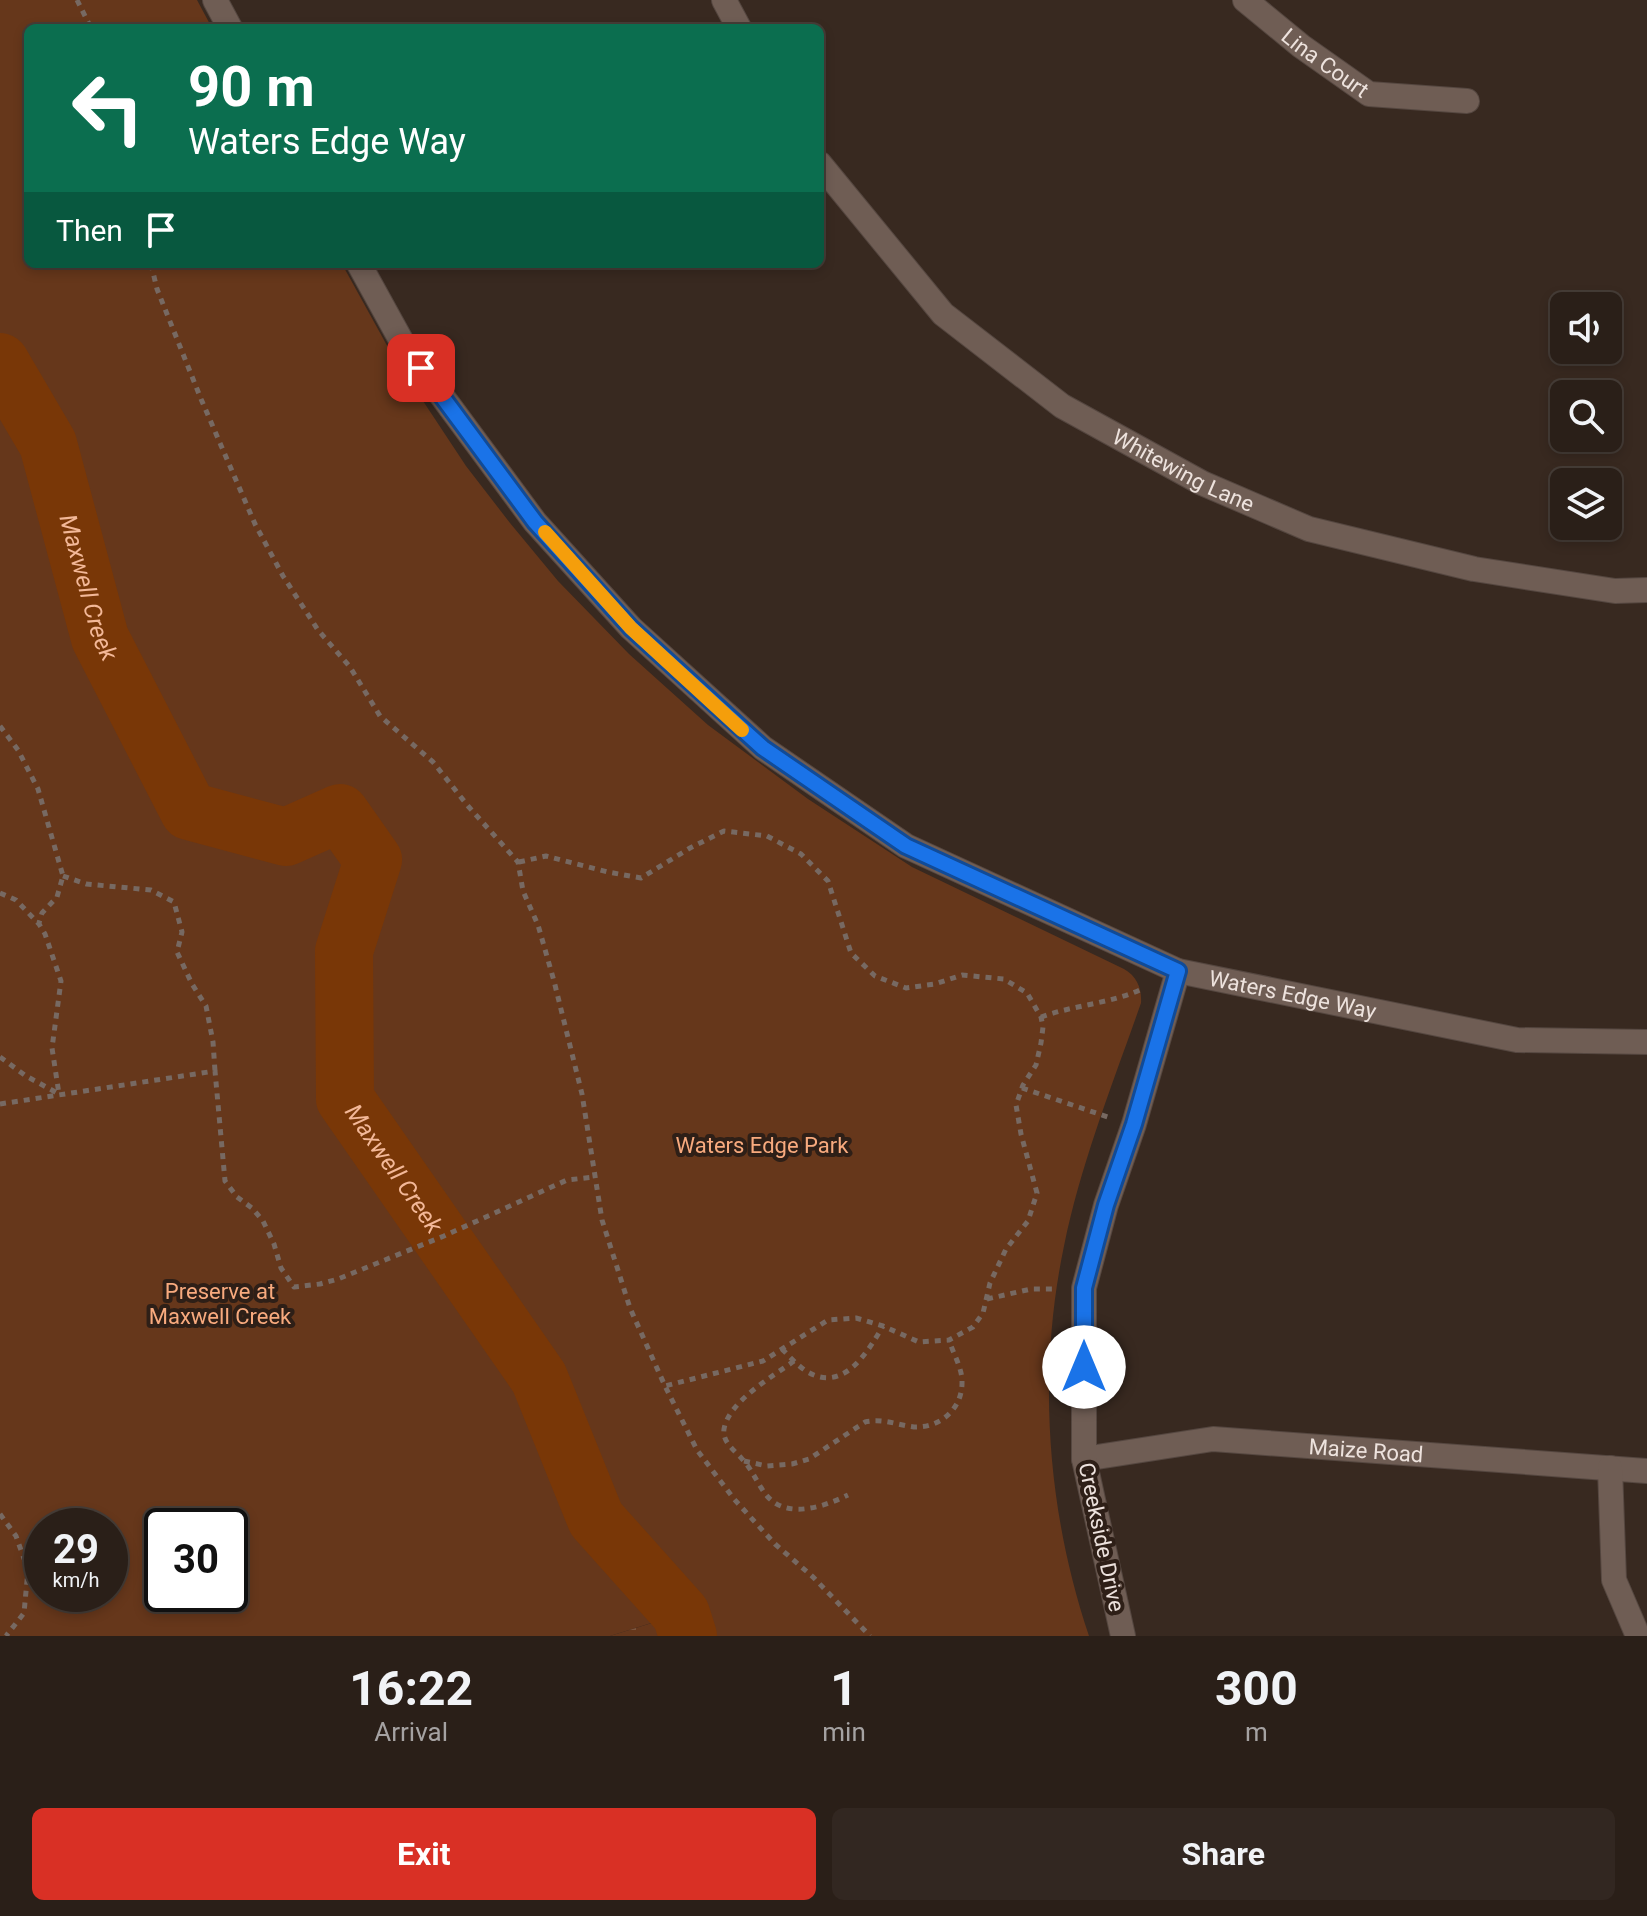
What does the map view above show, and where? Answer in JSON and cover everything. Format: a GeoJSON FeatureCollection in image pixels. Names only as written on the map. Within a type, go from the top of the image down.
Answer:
{"type":"FeatureCollection","features":[{"type":"Feature","properties":{"kind":"street"},"geometry":{"type":"LineString","coordinates":[[215,0],[228,24]]}},
{"type":"Feature","properties":{"kind":"street"},"geometry":{"type":"LineString","coordinates":[[724,0],[737,24]]}},
{"type":"Feature","properties":{"kind":"street","name":"Lina Court"},"geometry":{"type":"LineString","coordinates":[[1245,0],[1301,46],[1369,94],[1467,101]]}},
{"type":"Feature","properties":{"kind":"street","name":"Whitewing Lane"},"geometry":{"type":"LineString","coordinates":[[824,169],[943,314],[1062,406],[1202,483],[1309,529],[1474,569],[1615,591],[1647,590]]}},
{"type":"Feature","properties":{"kind":"street","name":"Waters Edge Way"},"geometry":{"type":"LineString","coordinates":[[361,268],[402,342],[535,522],[631,628],[763,748],[906,846],[1178,971],[1517,1040],[1647,1042]]}},
{"type":"Feature","properties":{"kind":"street","name":"Creekside Drive"},"geometry":{"type":"LineString","coordinates":[[1123,1636],[1084,1459],[1084,1288],[1106,1205],[1134,1124],[1178,971]]}},
{"type":"Feature","properties":{"kind":"street","name":"Maize Road"},"geometry":{"type":"LineString","coordinates":[[1084,1459],[1213,1439],[1647,1471]]}},
{"type":"Feature","properties":{"kind":"street"},"geometry":{"type":"LineString","coordinates":[[1610,1468],[1614,1580],[1638,1636]]}},
{"type":"Feature","properties":{"kind":"path"},"geometry":{"type":"LineString","coordinates":[[77,0],[89,24]]}},
{"type":"Feature","properties":{"kind":"path"},"geometry":{"type":"LineString","coordinates":[[152,268],[157,289],[201,399],[255,524],[283,576],[318,630],[350,667],[380,716],[433,762],[518,862],[523,891],[538,925],[554,981],[582,1094],[602,1220],[630,1308],[697,1450],[734,1499],[775,1544],[813,1577],[870,1636]]}},
{"type":"Feature","properties":{"kind":"path"},"geometry":{"type":"LineString","coordinates":[[0,726],[18,750],[38,789],[63,876],[57,897],[42,913],[39,924]]}},
{"type":"Feature","properties":{"kind":"path"},"geometry":{"type":"LineString","coordinates":[[518,862],[546,856],[641,878],[724,831],[767,836],[801,854],[828,881],[851,953],[875,976],[906,988],[935,984],[962,975],[1004,979],[1027,993],[1041,1017],[1043,1027],[1036,1065],[1016,1105],[1037,1193],[1028,1221],[1006,1249],[990,1283],[983,1313],[973,1327],[949,1340],[919,1342],[856,1318],[828,1320],[763,1361],[665,1386]]}},
{"type":"Feature","properties":{"kind":"path"},"geometry":{"type":"LineString","coordinates":[[63,876],[86,884],[151,890],[174,902],[182,932],[177,952],[206,1006],[213,1042],[225,1181],[263,1221],[281,1268],[294,1287],[338,1279],[444,1236],[567,1180],[595,1177]]}},
{"type":"Feature","properties":{"kind":"path"},"geometry":{"type":"LineString","coordinates":[[0,893],[16,900],[39,924],[61,981],[52,1048],[59,1094]]}},
{"type":"Feature","properties":{"kind":"path"},"geometry":{"type":"LineString","coordinates":[[1041,1017],[1136,992],[1178,971]]}},
{"type":"Feature","properties":{"kind":"path"},"geometry":{"type":"LineString","coordinates":[[0,1057],[59,1094]]}},
{"type":"Feature","properties":{"kind":"path"},"geometry":{"type":"LineString","coordinates":[[0,1104],[215,1071]]}},
{"type":"Feature","properties":{"kind":"path"},"geometry":{"type":"LineString","coordinates":[[1022,1088],[1134,1124]]}},
{"type":"Feature","properties":{"kind":"path"},"geometry":{"type":"LineString","coordinates":[[987,1299],[1031,1289],[1084,1288]]}},
{"type":"Feature","properties":{"kind":"path"},"geometry":{"type":"LineString","coordinates":[[781,1349],[807,1372],[826,1378],[839,1376],[854,1367],[883,1326]]}},
{"type":"Feature","properties":{"kind":"path"},"geometry":{"type":"LineString","coordinates":[[744,1461],[767,1466],[809,1459],[865,1422],[875,1419],[918,1427],[945,1418],[960,1400],[962,1380],[949,1340]]}},
{"type":"Feature","properties":{"kind":"path"},"geometry":{"type":"LineString","coordinates":[[794,1361],[741,1399],[724,1429],[726,1442],[744,1461],[767,1496],[779,1506],[804,1509],[828,1504],[848,1495]]}},
{"type":"Feature","properties":{"kind":"path"},"geometry":{"type":"LineString","coordinates":[[0,1514],[16,1536],[28,1570],[24,1613],[6,1636]]}},
{"type":"Feature","properties":{"kind":"green space","name":"Waters Edge Park"},"geometry":{"type":"Polygon","coordinates":[[[0,0],[197,0],[210,24],[24,24],[24,268],[344,268],[390,351],[466,466],[558,581],[629,654],[708,725],[808,799],[912,867],[1124,969],[1138,983],[1141,1003],[1098,1123],[1071,1215],[1056,1295],[1051,1344],[1049,1393],[1056,1492],[1075,1589],[1089,1636],[688,1636],[680,1614],[610,1636],[0,1636],[0,0]]]}},
{"type":"Feature","properties":{"kind":"green space"},"geometry":{"type":"Polygon","coordinates":[[[681,1614],[688,1636],[610,1636],[681,1614]]]}},
{"type":"Feature","properties":{"kind":"waterway","name":"Maxwell Creek"},"geometry":{"type":"LineString","coordinates":[[0,362],[48,444],[100,638],[189,811],[286,837],[340,813],[373,860],[344,951],[345,1099],[539,1378],[596,1519],[681,1614],[688,1636]]}},
{"type":"Feature","properties":{"kind":"slow traffic"},"geometry":{"type":"LineString","coordinates":[[545,532],[631,628],[742,730]]}},
{"type":"Feature","properties":{"kind":"route"},"geometry":{"type":"LineString","coordinates":[[421,368],[535,522],[631,628],[763,748],[906,846],[1178,971],[1134,1124],[1106,1205],[1084,1288],[1084,1367]]}},
{"type":"Feature","properties":{"kind":"park label","name":"Preserve at Maxwell Creek"},"geometry":{"type":"Point","coordinates":[220,1304]}}]}
